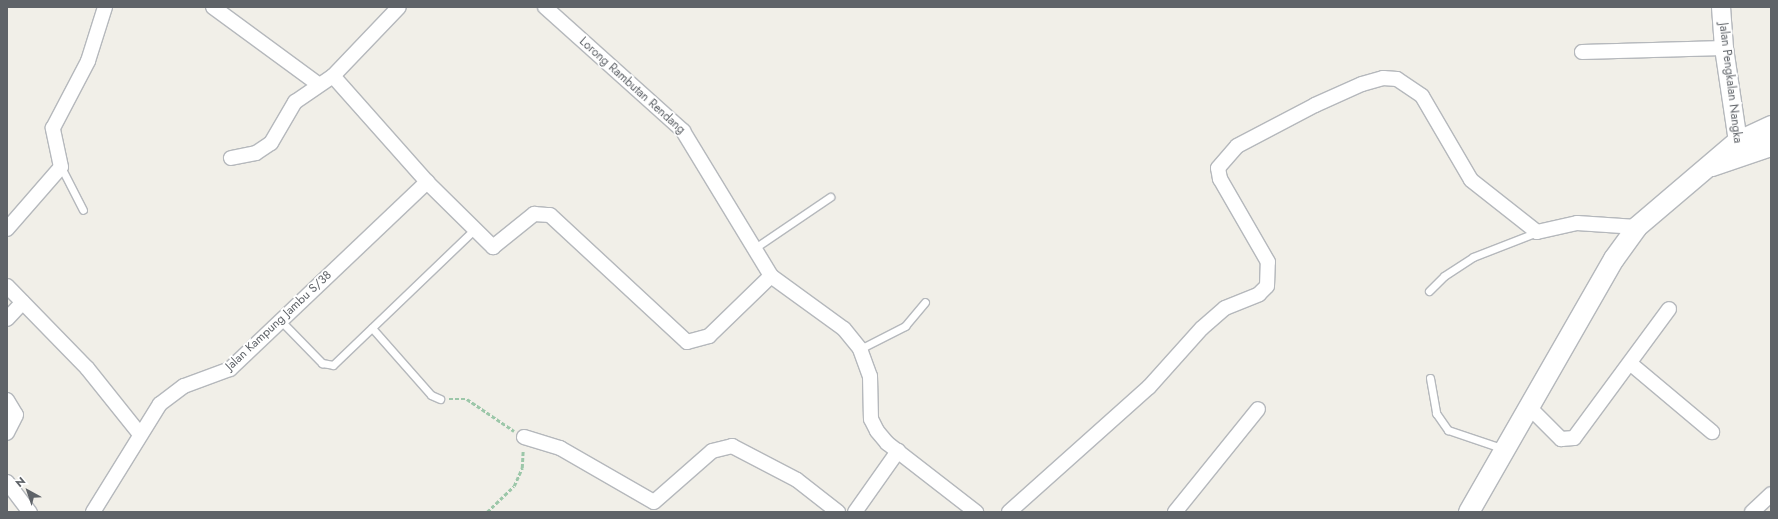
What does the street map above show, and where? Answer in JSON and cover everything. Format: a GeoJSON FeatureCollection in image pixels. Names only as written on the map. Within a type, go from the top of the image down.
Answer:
{"type":"FeatureCollection","features":[{"type":"Feature","properties":{"kind":"main road"},"geometry":{"type":"LineString","coordinates":[[1469,512],[1505,450],[1528,406],[1614,259],[1636,227],[1657,206],[1709,167],[1739,150],[1771,126]]}},
{"type":"Feature","properties":{"kind":"main road"},"geometry":{"type":"LineString","coordinates":[[1739,150],[1771,146]]}},
{"type":"Feature","properties":{"kind":"street"},"geometry":{"type":"LineString","coordinates":[[7,229],[61,167],[53,128],[88,61],[106,7]]}},
{"type":"Feature","properties":{"kind":"street"},"geometry":{"type":"LineString","coordinates":[[213,7],[318,84]]}},
{"type":"Feature","properties":{"kind":"street"},"geometry":{"type":"LineString","coordinates":[[230,158],[256,154],[271,143],[287,112],[318,84],[333,76],[399,7]]}},
{"type":"Feature","properties":{"kind":"street","name":"Lorong Rambutan Rendang"},"geometry":{"type":"LineString","coordinates":[[545,7],[683,131],[771,276]]}},
{"type":"Feature","properties":{"kind":"street","name":"Jalan Pengkalan Nangka"},"geometry":{"type":"LineString","coordinates":[[1721,7],[1724,48],[1739,150]]}},
{"type":"Feature","properties":{"kind":"street"},"geometry":{"type":"LineString","coordinates":[[1582,52],[1724,48]]}},
{"type":"Feature","properties":{"kind":"street"},"geometry":{"type":"LineString","coordinates":[[333,76],[427,182],[492,247],[534,214],[550,215],[687,342],[709,336],[771,276],[844,329],[860,349],[870,376],[871,419],[877,431],[898,451],[976,512]]}},
{"type":"Feature","properties":{"kind":"street"},"geometry":{"type":"LineString","coordinates":[[1009,512],[1149,387],[1208,322],[1226,308],[1259,294],[1267,286],[1268,262],[1220,179],[1218,168],[1244,142],[1362,84],[1383,78],[1397,80],[1422,96],[1471,180],[1537,232],[1577,223],[1636,227]]}},
{"type":"Feature","properties":{"kind":"street","name":"Jalan Kampung Jambu S/38"},"geometry":{"type":"LineString","coordinates":[[93,512],[139,433],[171,394],[230,369],[427,182]]}},
{"type":"Feature","properties":{"kind":"street"},"geometry":{"type":"LineString","coordinates":[[7,286],[87,368],[139,433]]}},
{"type":"Feature","properties":{"kind":"street"},"geometry":{"type":"LineString","coordinates":[[7,319],[23,302]]}},
{"type":"Feature","properties":{"kind":"street"},"geometry":{"type":"LineString","coordinates":[[1528,406],[1561,439],[1570,441],[1590,421],[1669,309]]}},
{"type":"Feature","properties":{"kind":"street"},"geometry":{"type":"LineString","coordinates":[[1631,364],[1712,432]]}},
{"type":"Feature","properties":{"kind":"street"},"geometry":{"type":"LineString","coordinates":[[7,400],[16,415],[7,433]]}},
{"type":"Feature","properties":{"kind":"street"},"geometry":{"type":"LineString","coordinates":[[1175,512],[1258,409]]}},
{"type":"Feature","properties":{"kind":"street"},"geometry":{"type":"LineString","coordinates":[[524,437],[560,448],[654,502],[712,451],[732,446],[797,480],[838,512]]}},
{"type":"Feature","properties":{"kind":"street"},"geometry":{"type":"LineString","coordinates":[[855,512],[898,451]]}},
{"type":"Feature","properties":{"kind":"street"},"geometry":{"type":"LineString","coordinates":[[7,482],[30,512]]}},
{"type":"Feature","properties":{"kind":"street"},"geometry":{"type":"LineString","coordinates":[[1752,512],[1771,494]]}},
{"type":"Feature","properties":{"kind":"lane"},"geometry":{"type":"LineString","coordinates":[[61,167],[83,210]]}},
{"type":"Feature","properties":{"kind":"lane"},"geometry":{"type":"LineString","coordinates":[[755,248],[830,197]]}},
{"type":"Feature","properties":{"kind":"lane"},"geometry":{"type":"LineString","coordinates":[[281,321],[322,363],[329,366],[372,328],[474,229]]}},
{"type":"Feature","properties":{"kind":"lane"},"geometry":{"type":"LineString","coordinates":[[1429,292],[1444,276],[1473,257],[1537,232]]}},
{"type":"Feature","properties":{"kind":"lane"},"geometry":{"type":"LineString","coordinates":[[860,349],[905,326],[925,302]]}},
{"type":"Feature","properties":{"kind":"lane"},"geometry":{"type":"LineString","coordinates":[[372,328],[431,395],[440,399]]}},
{"type":"Feature","properties":{"kind":"lane"},"geometry":{"type":"LineString","coordinates":[[1430,378],[1436,413],[1448,430],[1505,450]]}},
{"type":"Feature","properties":{"kind":"path"},"geometry":{"type":"LineString","coordinates":[[440,399],[467,399],[524,437],[522,468],[514,486],[486,512]]}}]}
